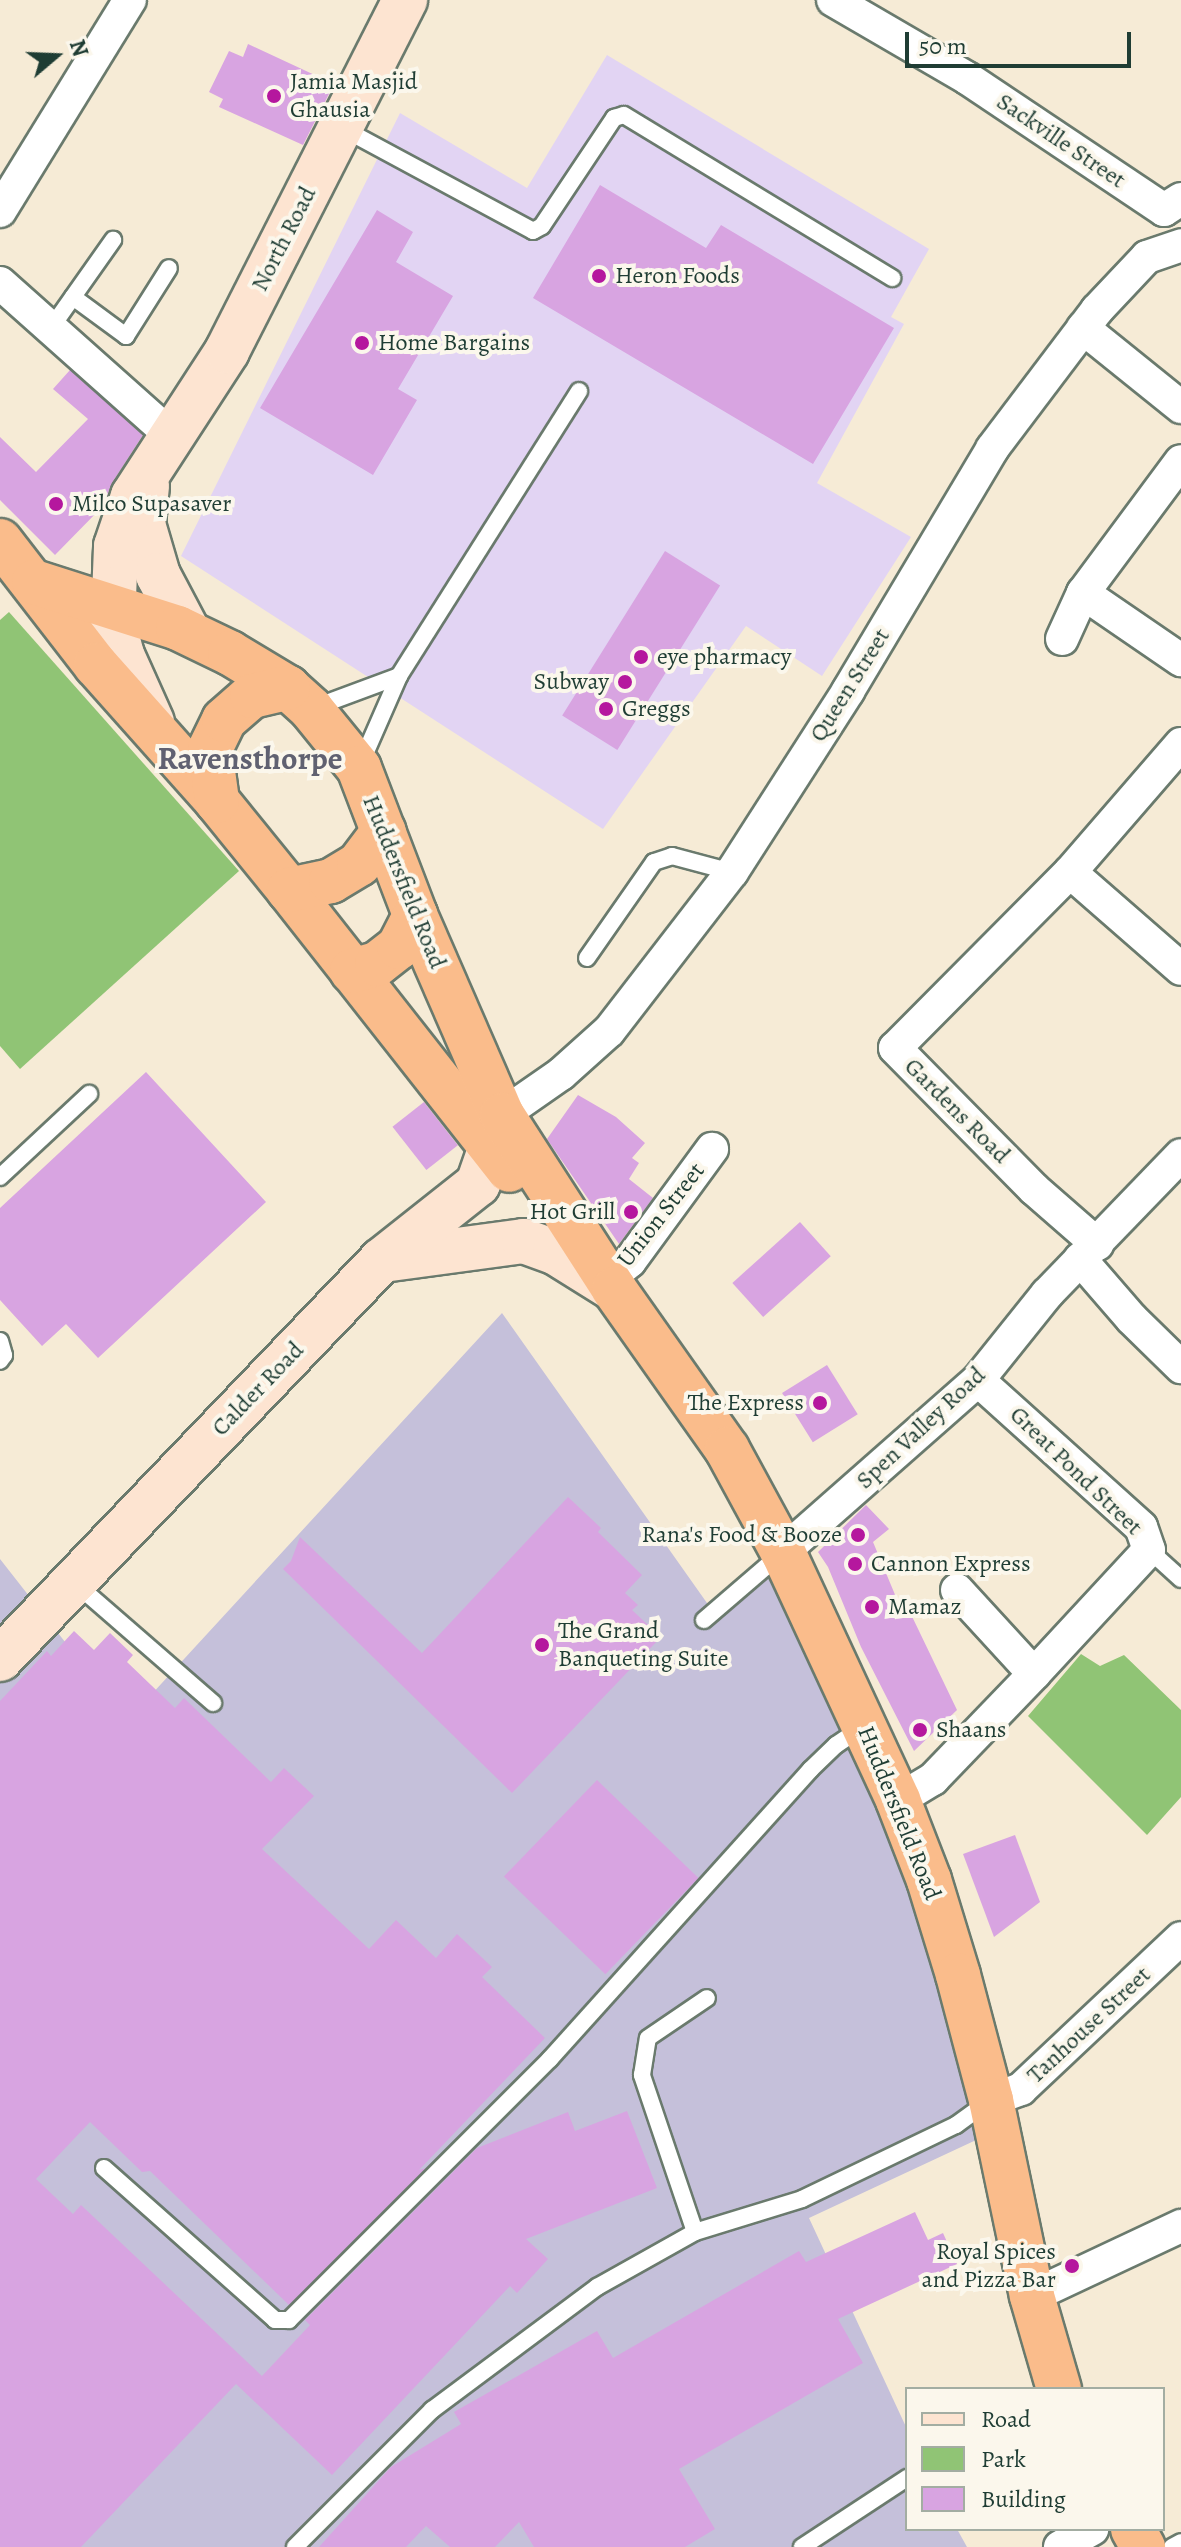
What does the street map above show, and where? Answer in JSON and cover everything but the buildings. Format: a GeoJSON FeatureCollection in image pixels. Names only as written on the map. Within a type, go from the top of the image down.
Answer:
{"type":"FeatureCollection","features":[{"type":"Feature","properties":{"kind":"highway","name":"Huddersfield Road"},"geometry":{"type":"LineString","coordinates":[[0,541],[96,665],[217,801],[352,971],[496,1131],[560,1231],[611,1284],[727,1449],[783,1552],[898,1800],[929,1880],[991,2100],[1032,2296],[1058,2387]]}},
{"type":"Feature","properties":{"kind":"highway","name":"Huddersfield Road"},"geometry":{"type":"LineString","coordinates":[[34,582],[188,632],[300,698],[359,768],[496,1131]]}},
{"type":"Feature","properties":{"kind":"highway"},"geometry":{"type":"LineString","coordinates":[[217,801],[210,749],[224,720],[252,696],[300,698]]}},
{"type":"Feature","properties":{"kind":"highway"},"geometry":{"type":"LineString","coordinates":[[289,890],[331,881],[359,864],[384,831]]}},
{"type":"Feature","properties":{"kind":"highway"},"geometry":{"type":"LineString","coordinates":[[352,971],[377,964],[399,947],[415,915]]}},
{"type":"Feature","properties":{"kind":"street"},"geometry":{"type":"LineString","coordinates":[[0,211],[130,0]]}},
{"type":"Feature","properties":{"kind":"street","name":"North Road"},"geometry":{"type":"LineString","coordinates":[[156,732],[122,655],[113,609],[116,546],[133,496],[227,351],[405,0]]}},
{"type":"Feature","properties":{"kind":"street","name":"Sackville Street"},"geometry":{"type":"LineString","coordinates":[[833,0],[967,78],[1172,205]]}},
{"type":"Feature","properties":{"kind":"street","name":"Queen Street"},"geometry":{"type":"LineString","coordinates":[[496,1131],[609,1031],[732,872],[848,691],[992,449],[1083,328],[1147,257],[1181,245]]}},
{"type":"Feature","properties":{"kind":"street"},"geometry":{"type":"LineString","coordinates":[[0,283],[51,328],[160,454]]}},
{"type":"Feature","properties":{"kind":"street"},"geometry":{"type":"LineString","coordinates":[[1083,328],[1181,407]]}},
{"type":"Feature","properties":{"kind":"street","name":"North Road"},"geometry":{"type":"LineString","coordinates":[[160,454],[143,524],[158,575],[188,632]]}},
{"type":"Feature","properties":{"kind":"street"},"geometry":{"type":"LineString","coordinates":[[1062,639],[1083,593],[1177,473]]}},
{"type":"Feature","properties":{"kind":"street"},"geometry":{"type":"LineString","coordinates":[[1083,593],[1181,660]]}},
{"type":"Feature","properties":{"kind":"street"},"geometry":{"type":"LineString","coordinates":[[1181,744],[1070,872],[1181,969]]}},
{"type":"Feature","properties":{"kind":"street","name":"Gardens Road"},"geometry":{"type":"LineString","coordinates":[[1070,872],[895,1048],[1034,1189],[1088,1252]]}},
{"type":"Feature","properties":{"kind":"street","name":"Calder Road"},"geometry":{"type":"LineString","coordinates":[[2,1651],[74,1582],[382,1260],[478,1184],[496,1131]]}},
{"type":"Feature","properties":{"kind":"street","name":"Union Street"},"geometry":{"type":"LineString","coordinates":[[611,1284],[712,1149]]}},
{"type":"Feature","properties":{"kind":"street","name":"Spen Valley Road"},"geometry":{"type":"LineString","coordinates":[[783,1552],[978,1380],[1088,1252],[1181,1155]]}},
{"type":"Feature","properties":{"kind":"street"},"geometry":{"type":"LineString","coordinates":[[382,1260],[524,1241],[555,1252],[611,1284]]}},
{"type":"Feature","properties":{"kind":"street"},"geometry":{"type":"LineString","coordinates":[[1088,1252],[1132,1319],[1181,1367]]}},
{"type":"Feature","properties":{"kind":"street","name":"Great Pond Street"},"geometry":{"type":"LineString","coordinates":[[898,1800],[933,1779],[1149,1550],[1141,1527],[978,1380]]}},
{"type":"Feature","properties":{"kind":"street"},"geometry":{"type":"LineString","coordinates":[[957,1590],[1034,1674]]}},
{"type":"Feature","properties":{"kind":"street","name":"Tanhouse Street"},"geometry":{"type":"LineString","coordinates":[[991,2100],[1021,2089],[1181,1938]]}},
{"type":"Feature","properties":{"kind":"street"},"geometry":{"type":"LineString","coordinates":[[1032,2296],[1181,2226]]}},
{"type":"Feature","properties":{"kind":"street"},"geometry":{"type":"LineString","coordinates":[[1060,2547],[1088,2531]]}},
{"type":"Feature","properties":{"kind":"lane"},"geometry":{"type":"LineString","coordinates":[[341,127],[533,231],[542,226],[614,118],[624,115],[892,278]]}},
{"type":"Feature","properties":{"kind":"lane"},"geometry":{"type":"LineString","coordinates":[[51,328],[113,240]]}},
{"type":"Feature","properties":{"kind":"lane"},"geometry":{"type":"LineString","coordinates":[[73,297],[126,336],[169,268]]}},
{"type":"Feature","properties":{"kind":"lane"},"geometry":{"type":"LineString","coordinates":[[359,768],[399,676],[579,391]]}},
{"type":"Feature","properties":{"kind":"lane"},"geometry":{"type":"LineString","coordinates":[[300,698],[399,676]]}},
{"type":"Feature","properties":{"kind":"lane"},"geometry":{"type":"LineString","coordinates":[[587,958],[654,862],[672,856],[732,872]]}},
{"type":"Feature","properties":{"kind":"lane"},"geometry":{"type":"LineString","coordinates":[[0,1177],[89,1094]]}},
{"type":"Feature","properties":{"kind":"lane"},"geometry":{"type":"LineString","coordinates":[[0,1341],[4,1355],[0,1361]]}},
{"type":"Feature","properties":{"kind":"lane"},"geometry":{"type":"LineString","coordinates":[[1149,1550],[1181,1579]]}},
{"type":"Feature","properties":{"kind":"lane"},"geometry":{"type":"LineString","coordinates":[[704,1620],[783,1552]]}},
{"type":"Feature","properties":{"kind":"lane"},"geometry":{"type":"LineString","coordinates":[[74,1582],[213,1703]]}},
{"type":"Feature","properties":{"kind":"lane"},"geometry":{"type":"LineString","coordinates":[[104,2168],[275,2320],[289,2320],[550,2059],[810,1770],[836,1745],[864,1727]]}},
{"type":"Feature","properties":{"kind":"lane"},"geometry":{"type":"LineString","coordinates":[[695,2232],[642,2075],[648,2038],[707,1998]]}},
{"type":"Feature","properties":{"kind":"lane"},"geometry":{"type":"LineString","coordinates":[[295,2547],[432,2410],[597,2287],[695,2232],[802,2199],[956,2125],[991,2100]]}},
{"type":"Feature","properties":{"kind":"lane"},"geometry":{"type":"LineString","coordinates":[[802,2547],[905,2479]]}},
{"type":"Feature","properties":{"kind":"lane"},"geometry":{"type":"LineString","coordinates":[[1172,2547],[1181,2542]]}},
{"type":"Feature","properties":{"kind":"shaded area"},"geometry":{"type":"Polygon","coordinates":[[[607,55],[929,249],[891,317],[904,324],[817,483],[911,537],[822,676],[746,626],[603,829],[181,556],[400,113],[527,188],[607,55]]]}},
{"type":"Feature","properties":{"kind":"shaded area"},"geometry":{"type":"Polygon","coordinates":[[[502,1313],[719,1620],[780,1565],[887,1800],[989,2134],[809,2218],[905,2425],[905,2531],[958,2531],[967,2547],[0,2547],[0,1559],[127,1721],[502,1313]]]}},
{"type":"Feature","properties":{"kind":"green space"},"geometry":{"type":"Polygon","coordinates":[[[9,612],[239,871],[20,1069],[0,1046],[0,620],[9,612]]]}},
{"type":"Feature","properties":{"kind":"green space"},"geometry":{"type":"Polygon","coordinates":[[[1081,1654],[1100,1666],[1124,1655],[1181,1710],[1181,1797],[1147,1835],[1028,1716],[1081,1654]]]}},
{"type":"Feature","properties":{"kind":"place","name":"Jamia Masjid Ghausia"},"geometry":{"type":"Point","coordinates":[274,96]}},
{"type":"Feature","properties":{"kind":"place","name":"Heron Foods"},"geometry":{"type":"Point","coordinates":[599,276]}},
{"type":"Feature","properties":{"kind":"place","name":"Home Bargains"},"geometry":{"type":"Point","coordinates":[362,343]}},
{"type":"Feature","properties":{"kind":"place","name":"Milco Supasaver"},"geometry":{"type":"Point","coordinates":[56,504]}},
{"type":"Feature","properties":{"kind":"place","name":"eye pharmacy"},"geometry":{"type":"Point","coordinates":[641,657]}},
{"type":"Feature","properties":{"kind":"place","name":"Subway"},"geometry":{"type":"Point","coordinates":[625,682]}},
{"type":"Feature","properties":{"kind":"place","name":"Greggs"},"geometry":{"type":"Point","coordinates":[606,709]}},
{"type":"Feature","properties":{"kind":"place","name":"Hot Grill"},"geometry":{"type":"Point","coordinates":[631,1212]}},
{"type":"Feature","properties":{"kind":"place","name":"The Express"},"geometry":{"type":"Point","coordinates":[820,1403]}},
{"type":"Feature","properties":{"kind":"place","name":"Rana's Food & Booze"},"geometry":{"type":"Point","coordinates":[858,1535]}},
{"type":"Feature","properties":{"kind":"place","name":"Cannon Express"},"geometry":{"type":"Point","coordinates":[855,1564]}},
{"type":"Feature","properties":{"kind":"place","name":"Mamaz"},"geometry":{"type":"Point","coordinates":[872,1607]}},
{"type":"Feature","properties":{"kind":"place","name":"The Grand Banqueting Suite"},"geometry":{"type":"Point","coordinates":[542,1645]}},
{"type":"Feature","properties":{"kind":"place","name":"Shaans"},"geometry":{"type":"Point","coordinates":[920,1730]}},
{"type":"Feature","properties":{"kind":"place","name":"Royal Spices and Pizza Bar"},"geometry":{"type":"Point","coordinates":[1072,2266]}},
{"type":"Feature","properties":{"kind":"district","name":"Ravensthorpe"},"geometry":{"type":"Point","coordinates":[250,758]}}]}
